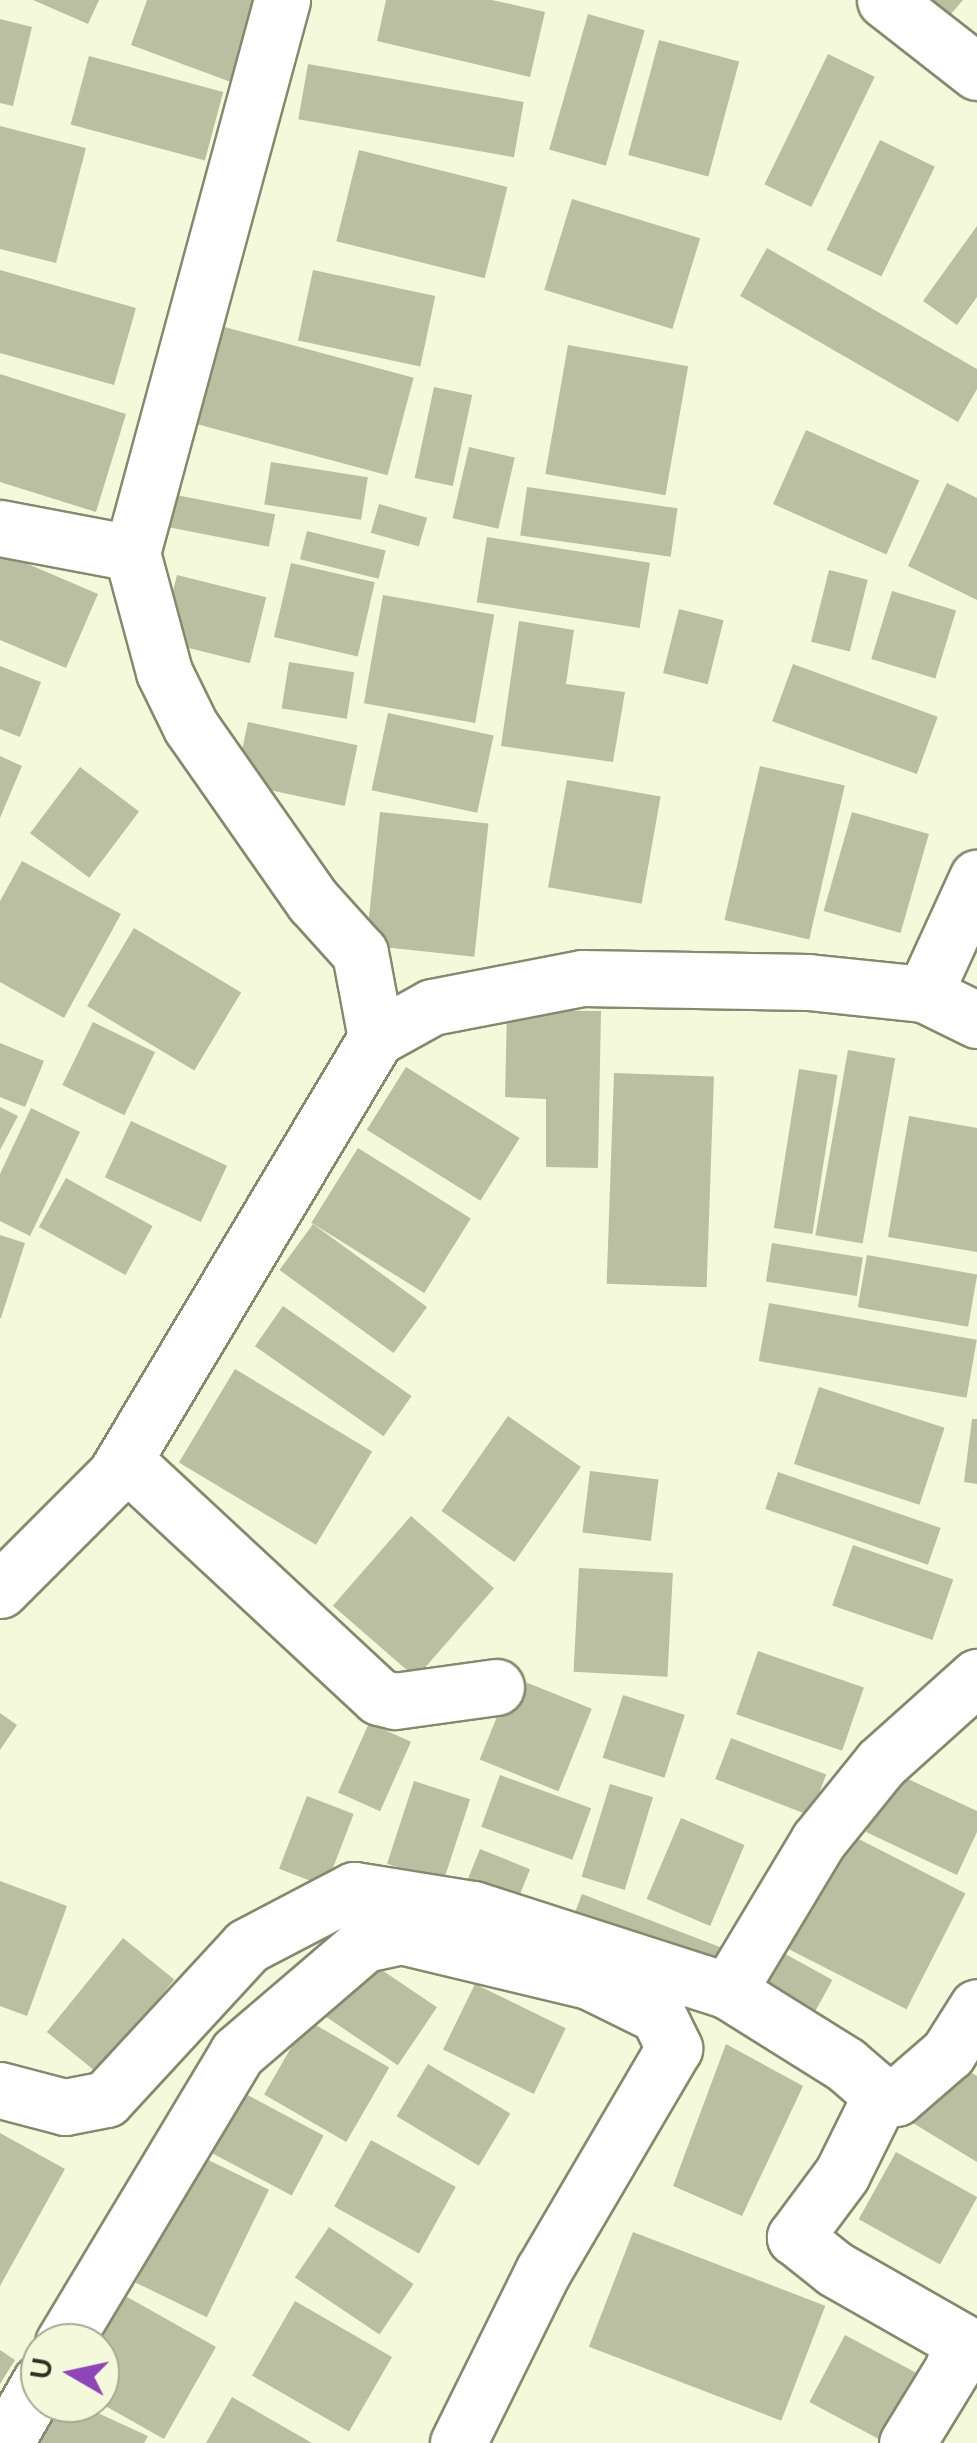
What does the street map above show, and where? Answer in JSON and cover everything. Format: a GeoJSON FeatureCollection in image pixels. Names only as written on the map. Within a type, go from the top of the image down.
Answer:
{"type":"FeatureCollection","features":[{"type":"Feature","properties":{"kind":"street"},"geometry":{"type":"LineString","coordinates":[[282,0],[132,552],[145,616],[191,726],[312,901],[360,953],[376,1038]]}},
{"type":"Feature","properties":{"kind":"street"},"geometry":{"type":"LineString","coordinates":[[885,0],[977,72]]}},
{"type":"Feature","properties":{"kind":"street"},"geometry":{"type":"LineString","coordinates":[[0,528],[132,552]]}},
{"type":"Feature","properties":{"kind":"street"},"geometry":{"type":"LineString","coordinates":[[924,994],[977,878]]}},
{"type":"Feature","properties":{"kind":"street"},"geometry":{"type":"LineString","coordinates":[[0,1590],[124,1460],[376,1038],[432,1007],[582,978],[808,982],[924,994],[977,1020]]}},
{"type":"Feature","properties":{"kind":"street"},"geometry":{"type":"LineString","coordinates":[[124,1460],[379,1697],[395,1701],[496,1687]]}},
{"type":"Feature","properties":{"kind":"street"},"geometry":{"type":"LineString","coordinates":[[728,1991],[818,1841],[881,1763],[977,1677]]}},
{"type":"Feature","properties":{"kind":"street"},"geometry":{"type":"LineString","coordinates":[[0,2090],[65,2107],[106,2100],[247,1946],[354,1890],[473,1909],[728,1991],[845,2064],[881,2095],[896,2098],[948,2052],[977,2007]]}},
{"type":"Feature","properties":{"kind":"street"},"geometry":{"type":"LineString","coordinates":[[74,2323],[237,2053],[364,1944],[401,1936],[589,1981],[658,2015],[674,2048],[543,2271],[458,2443]]}},
{"type":"Feature","properties":{"kind":"street"},"geometry":{"type":"LineString","coordinates":[[881,2095],[842,2174],[795,2237],[836,2269],[961,2340],[953,2368],[907,2443]]}},
{"type":"Feature","properties":{"kind":"street"},"geometry":{"type":"LineString","coordinates":[[5,2443],[20,2417]]}},
{"type":"Feature","properties":{"kind":"building"},"geometry":{"type":"Polygon","coordinates":[[[33,0],[99,0],[88,24],[33,0]]]}},
{"type":"Feature","properties":{"kind":"building"},"geometry":{"type":"Polygon","coordinates":[[[147,0],[277,0],[247,88],[131,45],[147,0]]]}},
{"type":"Feature","properties":{"kind":"building"},"geometry":{"type":"Polygon","coordinates":[[[386,0],[492,0],[545,12],[530,77],[377,41],[386,0]]]}},
{"type":"Feature","properties":{"kind":"building"},"geometry":{"type":"Polygon","coordinates":[[[907,0],[963,0],[939,28],[907,0]]]}},
{"type":"Feature","properties":{"kind":"building"},"geometry":{"type":"Polygon","coordinates":[[[588,14],[645,30],[606,166],[549,150],[588,14]]]}},
{"type":"Feature","properties":{"kind":"building"},"geometry":{"type":"Polygon","coordinates":[[[0,19],[32,27],[13,106],[0,103],[0,19]]]}},
{"type":"Feature","properties":{"kind":"building"},"geometry":{"type":"Polygon","coordinates":[[[659,40],[739,61],[708,176],[628,155],[659,40]]]}},
{"type":"Feature","properties":{"kind":"building"},"geometry":{"type":"Polygon","coordinates":[[[828,54],[875,77],[811,207],[764,184],[828,54]]]}},
{"type":"Feature","properties":{"kind":"building"},"geometry":{"type":"Polygon","coordinates":[[[89,56],[223,92],[205,161],[71,125],[89,56]]]}},
{"type":"Feature","properties":{"kind":"building"},"geometry":{"type":"Polygon","coordinates":[[[308,64],[524,102],[514,157],[298,119],[308,64]]]}},
{"type":"Feature","properties":{"kind":"building"},"geometry":{"type":"Polygon","coordinates":[[[0,126],[86,148],[56,263],[0,249],[0,126]]]}},
{"type":"Feature","properties":{"kind":"building"},"geometry":{"type":"Polygon","coordinates":[[[880,140],[935,167],[881,276],[827,250],[880,140]]]}},
{"type":"Feature","properties":{"kind":"building"},"geometry":{"type":"Polygon","coordinates":[[[359,150],[507,187],[485,278],[336,241],[359,150]]]}},
{"type":"Feature","properties":{"kind":"building"},"geometry":{"type":"Polygon","coordinates":[[[572,199],[700,238],[672,329],[544,290],[572,199]]]}},
{"type":"Feature","properties":{"kind":"building"},"geometry":{"type":"Polygon","coordinates":[[[977,226],[977,297],[957,325],[923,301],[977,226]]]}},
{"type":"Feature","properties":{"kind":"building"},"geometry":{"type":"Polygon","coordinates":[[[767,248],[977,369],[977,389],[958,422],[740,296],[767,248]]]}},
{"type":"Feature","properties":{"kind":"building"},"geometry":{"type":"Polygon","coordinates":[[[0,270],[136,308],[114,385],[0,353],[0,270]]]}},
{"type":"Feature","properties":{"kind":"building"},"geometry":{"type":"Polygon","coordinates":[[[313,270],[435,296],[420,366],[298,340],[313,270]]]}},
{"type":"Feature","properties":{"kind":"building"},"geometry":{"type":"Polygon","coordinates":[[[206,322],[414,378],[388,475],[180,420],[206,322]]]}},
{"type":"Feature","properties":{"kind":"building"},"geometry":{"type":"Polygon","coordinates":[[[568,345],[688,366],[665,495],[545,474],[568,345]]]}},
{"type":"Feature","properties":{"kind":"building"},"geometry":{"type":"Polygon","coordinates":[[[0,374],[126,414],[96,512],[0,482],[0,374]]]}},
{"type":"Feature","properties":{"kind":"building"},"geometry":{"type":"Polygon","coordinates":[[[434,387],[472,395],[453,486],[415,478],[434,387]]]}},
{"type":"Feature","properties":{"kind":"building"},"geometry":{"type":"Polygon","coordinates":[[[806,430],[919,480],[886,554],[773,504],[806,430]]]}},
{"type":"Feature","properties":{"kind":"building"},"geometry":{"type":"Polygon","coordinates":[[[469,447],[515,458],[498,529],[453,518],[469,447]]]}},
{"type":"Feature","properties":{"kind":"building"},"geometry":{"type":"Polygon","coordinates":[[[271,462],[368,477],[361,520],[264,504],[271,462]]]}},
{"type":"Feature","properties":{"kind":"building"},"geometry":{"type":"Polygon","coordinates":[[[947,483],[977,498],[977,600],[908,566],[947,483]]]}},
{"type":"Feature","properties":{"kind":"building"},"geometry":{"type":"Polygon","coordinates":[[[527,487],[678,508],[671,557],[520,536],[527,487]]]}},
{"type":"Feature","properties":{"kind":"building"},"geometry":{"type":"Polygon","coordinates":[[[176,495],[275,514],[269,547],[170,527],[176,495]]]}},
{"type":"Feature","properties":{"kind":"building"},"geometry":{"type":"Polygon","coordinates":[[[379,504],[427,518],[419,547],[371,533],[379,504]]]}},
{"type":"Feature","properties":{"kind":"building"},"geometry":{"type":"Polygon","coordinates":[[[307,531],[386,551],[379,579],[300,559],[307,531]]]}},
{"type":"Feature","properties":{"kind":"building"},"geometry":{"type":"Polygon","coordinates":[[[487,537],[650,563],[640,628],[477,602],[487,537]]]}},
{"type":"Feature","properties":{"kind":"building"},"geometry":{"type":"Polygon","coordinates":[[[0,552],[98,594],[66,668],[0,640],[0,552]]]}},
{"type":"Feature","properties":{"kind":"building"},"geometry":{"type":"Polygon","coordinates":[[[291,563],[375,582],[358,656],[274,637],[291,563]]]}},
{"type":"Feature","properties":{"kind":"building"},"geometry":{"type":"Polygon","coordinates":[[[829,570],[868,580],[850,651],[811,642],[829,570]]]}},
{"type":"Feature","properties":{"kind":"building"},"geometry":{"type":"Polygon","coordinates":[[[177,575],[266,597],[250,663],[161,641],[177,575]]]}},
{"type":"Feature","properties":{"kind":"building"},"geometry":{"type":"Polygon","coordinates":[[[892,591],[956,611],[935,678],[871,659],[892,591]]]}},
{"type":"Feature","properties":{"kind":"building"},"geometry":{"type":"Polygon","coordinates":[[[383,595],[494,615],[475,723],[364,703],[383,595]]]}},
{"type":"Feature","properties":{"kind":"building"},"geometry":{"type":"Polygon","coordinates":[[[679,609],[724,620],[708,684],[663,673],[679,609]]]}},
{"type":"Feature","properties":{"kind":"building"},"geometry":{"type":"Polygon","coordinates":[[[519,621],[574,630],[566,684],[625,692],[613,762],[501,746],[519,621]]]}},
{"type":"Feature","properties":{"kind":"building"},"geometry":{"type":"Polygon","coordinates":[[[289,662],[354,672],[347,719],[282,708],[289,662]]]}},
{"type":"Feature","properties":{"kind":"building"},"geometry":{"type":"Polygon","coordinates":[[[793,664],[938,717],[917,774],[772,721],[793,664]]]}},
{"type":"Feature","properties":{"kind":"building"},"geometry":{"type":"Polygon","coordinates":[[[0,666],[41,682],[20,737],[0,729],[0,666]]]}},
{"type":"Feature","properties":{"kind":"building"},"geometry":{"type":"Polygon","coordinates":[[[388,713],[494,735],[477,813],[372,790],[388,713]]]}},
{"type":"Feature","properties":{"kind":"building"},"geometry":{"type":"Polygon","coordinates":[[[248,722],[358,745],[345,806],[235,783],[248,722]]]}},
{"type":"Feature","properties":{"kind":"building"},"geometry":{"type":"Polygon","coordinates":[[[0,756],[22,766],[0,818],[0,756]]]}},
{"type":"Feature","properties":{"kind":"building"},"geometry":{"type":"Polygon","coordinates":[[[760,766],[845,786],[809,940],[724,920],[760,766]]]}},
{"type":"Feature","properties":{"kind":"building"},"geometry":{"type":"Polygon","coordinates":[[[80,767],[139,812],[89,878],[30,833],[80,767]]]}},
{"type":"Feature","properties":{"kind":"building"},"geometry":{"type":"Polygon","coordinates":[[[567,780],[661,796],[642,904],[548,887],[567,780]]]}},
{"type":"Feature","properties":{"kind":"building"},"geometry":{"type":"Polygon","coordinates":[[[380,812],[488,823],[474,957],[366,945],[380,812]]]}},
{"type":"Feature","properties":{"kind":"building"},"geometry":{"type":"Polygon","coordinates":[[[852,812],[929,834],[901,933],[824,911],[852,812]]]}},
{"type":"Feature","properties":{"kind":"building"},"geometry":{"type":"Polygon","coordinates":[[[22,861],[121,914],[64,1018],[0,982],[0,901],[22,861]]]}},
{"type":"Feature","properties":{"kind":"building"},"geometry":{"type":"Polygon","coordinates":[[[134,928],[241,992],[194,1070],[87,1006],[134,928]]]}},
{"type":"Feature","properties":{"kind":"building"},"geometry":{"type":"Polygon","coordinates":[[[507,1010],[601,1011],[598,1168],[546,1167],[546,1099],[505,1097],[507,1010]]]}},
{"type":"Feature","properties":{"kind":"building"},"geometry":{"type":"Polygon","coordinates":[[[93,1022],[155,1052],[124,1115],[62,1085],[93,1022]]]}},
{"type":"Feature","properties":{"kind":"building"},"geometry":{"type":"Polygon","coordinates":[[[0,1043],[44,1061],[25,1107],[0,1097],[0,1043]]]}},
{"type":"Feature","properties":{"kind":"building"},"geometry":{"type":"Polygon","coordinates":[[[848,1050],[895,1058],[863,1243],[815,1235],[848,1050]]]}},
{"type":"Feature","properties":{"kind":"building"},"geometry":{"type":"Polygon","coordinates":[[[406,1067],[520,1138],[480,1201],[367,1130],[406,1067]]]}},
{"type":"Feature","properties":{"kind":"building"},"geometry":{"type":"Polygon","coordinates":[[[799,1069],[838,1075],[812,1234],[774,1228],[799,1069]]]}},
{"type":"Feature","properties":{"kind":"building"},"geometry":{"type":"Polygon","coordinates":[[[614,1073],[714,1076],[707,1287],[607,1284],[614,1073]]]}},
{"type":"Feature","properties":{"kind":"building"},"geometry":{"type":"Polygon","coordinates":[[[0,1107],[18,1116],[0,1150],[0,1107]]]}},
{"type":"Feature","properties":{"kind":"building"},"geometry":{"type":"Polygon","coordinates":[[[31,1108],[80,1132],[30,1236],[0,1221],[0,1174],[31,1108]]]}},
{"type":"Feature","properties":{"kind":"building"},"geometry":{"type":"Polygon","coordinates":[[[909,1116],[977,1128],[977,1252],[888,1237],[909,1116]]]}},
{"type":"Feature","properties":{"kind":"building"},"geometry":{"type":"Polygon","coordinates":[[[131,1121],[227,1166],[201,1222],[105,1177],[131,1121]]]}},
{"type":"Feature","properties":{"kind":"building"},"geometry":{"type":"Polygon","coordinates":[[[358,1148],[471,1218],[424,1293],[311,1223],[358,1148]]]}},
{"type":"Feature","properties":{"kind":"building"},"geometry":{"type":"Polygon","coordinates":[[[66,1178],[153,1226],[125,1275],[39,1227],[66,1178]]]}},
{"type":"Feature","properties":{"kind":"building"},"geometry":{"type":"Polygon","coordinates":[[[313,1224],[427,1307],[394,1353],[279,1270],[313,1224]]]}},
{"type":"Feature","properties":{"kind":"building"},"geometry":{"type":"Polygon","coordinates":[[[0,1235],[25,1243],[1,1318],[0,1318],[0,1235]]]}},
{"type":"Feature","properties":{"kind":"building"},"geometry":{"type":"Polygon","coordinates":[[[772,1243],[863,1257],[857,1296],[766,1282],[772,1243]]]}},
{"type":"Feature","properties":{"kind":"building"},"geometry":{"type":"Polygon","coordinates":[[[867,1255],[977,1274],[968,1327],[858,1307],[867,1255]]]}},
{"type":"Feature","properties":{"kind":"building"},"geometry":{"type":"Polygon","coordinates":[[[769,1303],[977,1340],[967,1398],[759,1361],[769,1303]]]}},
{"type":"Feature","properties":{"kind":"building"},"geometry":{"type":"Polygon","coordinates":[[[283,1306],[412,1396],[384,1436],[255,1346],[283,1306]]]}},
{"type":"Feature","properties":{"kind":"building"},"geometry":{"type":"Polygon","coordinates":[[[235,1369],[372,1451],[316,1545],[179,1462],[235,1369]]]}},
{"type":"Feature","properties":{"kind":"building"},"geometry":{"type":"Polygon","coordinates":[[[819,1387],[945,1428],[920,1505],[794,1464],[819,1387]]]}},
{"type":"Feature","properties":{"kind":"building"},"geometry":{"type":"Polygon","coordinates":[[[508,1416],[581,1467],[514,1562],[441,1511],[508,1416]]]}},
{"type":"Feature","properties":{"kind":"building"},"geometry":{"type":"Polygon","coordinates":[[[972,1419],[977,1419],[977,1484],[964,1482],[972,1419]]]}},
{"type":"Feature","properties":{"kind":"building"},"geometry":{"type":"Polygon","coordinates":[[[590,1471],[658,1479],[651,1541],[582,1533],[590,1471]]]}},
{"type":"Feature","properties":{"kind":"building"},"geometry":{"type":"Polygon","coordinates":[[[778,1472],[941,1528],[928,1565],[765,1509],[778,1472]]]}},
{"type":"Feature","properties":{"kind":"building"},"geometry":{"type":"Polygon","coordinates":[[[411,1516],[494,1588],[416,1678],[333,1606],[411,1516]]]}},
{"type":"Feature","properties":{"kind":"building"},"geometry":{"type":"Polygon","coordinates":[[[853,1545],[953,1580],[932,1640],[832,1606],[853,1545]]]}},
{"type":"Feature","properties":{"kind":"building"},"geometry":{"type":"Polygon","coordinates":[[[579,1568],[673,1573],[667,1677],[574,1672],[579,1568]]]}},
{"type":"Feature","properties":{"kind":"building"},"geometry":{"type":"Polygon","coordinates":[[[758,1651],[864,1687],[842,1751],[736,1714],[758,1651]]]}},
{"type":"Feature","properties":{"kind":"building"},"geometry":{"type":"Polygon","coordinates":[[[513,1677],[592,1709],[558,1791],[480,1760],[513,1677]]]}},
{"type":"Feature","properties":{"kind":"building"},"geometry":{"type":"Polygon","coordinates":[[[623,1695],[685,1715],[664,1778],[603,1758],[623,1695]]]}},
{"type":"Feature","properties":{"kind":"building"},"geometry":{"type":"Polygon","coordinates":[[[0,1713],[17,1725],[0,1750],[0,1713]]]}},
{"type":"Feature","properties":{"kind":"building"},"geometry":{"type":"Polygon","coordinates":[[[369,1723],[411,1742],[380,1811],[338,1792],[369,1723]]]}},
{"type":"Feature","properties":{"kind":"building"},"geometry":{"type":"Polygon","coordinates":[[[731,1738],[826,1775],[810,1816],[715,1779],[731,1738]]]}},
{"type":"Feature","properties":{"kind":"building"},"geometry":{"type":"Polygon","coordinates":[[[895,1773],[977,1811],[977,1832],[957,1875],[866,1832],[895,1773]]]}},
{"type":"Feature","properties":{"kind":"building"},"geometry":{"type":"Polygon","coordinates":[[[500,1775],[591,1808],[572,1860],[481,1827],[500,1775]]]}},
{"type":"Feature","properties":{"kind":"building"},"geometry":{"type":"Polygon","coordinates":[[[414,1781],[470,1799],[443,1882],[387,1864],[414,1781]]]}},
{"type":"Feature","properties":{"kind":"building"},"geometry":{"type":"Polygon","coordinates":[[[610,1784],[653,1797],[625,1890],[582,1877],[610,1784]]]}},
{"type":"Feature","properties":{"kind":"building"},"geometry":{"type":"Polygon","coordinates":[[[307,1796],[354,1814],[326,1887],[279,1869],[307,1796]]]}},
{"type":"Feature","properties":{"kind":"building"},"geometry":{"type":"Polygon","coordinates":[[[681,1818],[745,1845],[710,1926],[647,1899],[681,1818]]]}},
{"type":"Feature","properties":{"kind":"building"},"geometry":{"type":"Polygon","coordinates":[[[847,1833],[966,1893],[906,2009],[788,1949],[847,1833]]]}},
{"type":"Feature","properties":{"kind":"building"},"geometry":{"type":"Polygon","coordinates":[[[480,1849],[530,1869],[513,1911],[463,1891],[480,1849]]]}},
{"type":"Feature","properties":{"kind":"building"},"geometry":{"type":"Polygon","coordinates":[[[0,1881],[67,1906],[27,2016],[0,2006],[0,1881]]]}},
{"type":"Feature","properties":{"kind":"building"},"geometry":{"type":"Polygon","coordinates":[[[582,1894],[728,1950],[716,1981],[570,1925],[582,1894]]]}},
{"type":"Feature","properties":{"kind":"building"},"geometry":{"type":"Polygon","coordinates":[[[123,1938],[174,1980],[98,2074],[47,2032],[123,1938]]]}},
{"type":"Feature","properties":{"kind":"building"},"geometry":{"type":"Polygon","coordinates":[[[780,1951],[832,1980],[809,2022],[757,1993],[780,1951]]]}},
{"type":"Feature","properties":{"kind":"building"},"geometry":{"type":"Polygon","coordinates":[[[364,1958],[437,2007],[398,2065],[325,2016],[364,1958]]]}},
{"type":"Feature","properties":{"kind":"building"},"geometry":{"type":"Polygon","coordinates":[[[475,1984],[566,2028],[534,2094],[443,2050],[475,1984]]]}},
{"type":"Feature","properties":{"kind":"building"},"geometry":{"type":"Polygon","coordinates":[[[307,2020],[389,2068],[346,2142],[264,2094],[307,2020]]]}},
{"type":"Feature","properties":{"kind":"building"},"geometry":{"type":"Polygon","coordinates":[[[726,2044],[803,2086],[742,2216],[673,2186],[726,2044]]]}},
{"type":"Feature","properties":{"kind":"building"},"geometry":{"type":"Polygon","coordinates":[[[923,2044],[977,2076],[977,2162],[885,2106],[923,2044]]]}},
{"type":"Feature","properties":{"kind":"building"},"geometry":{"type":"Polygon","coordinates":[[[428,2064],[510,2113],[479,2166],[397,2116],[428,2064]]]}},
{"type":"Feature","properties":{"kind":"building"},"geometry":{"type":"Polygon","coordinates":[[[238,2090],[324,2136],[292,2196],[206,2150],[238,2090]]]}},
{"type":"Feature","properties":{"kind":"building"},"geometry":{"type":"Polygon","coordinates":[[[0,2133],[65,2169],[0,2286],[0,2133]]]}},
{"type":"Feature","properties":{"kind":"building"},"geometry":{"type":"Polygon","coordinates":[[[371,2140],[456,2187],[419,2253],[334,2206],[371,2140]]]}},
{"type":"Feature","properties":{"kind":"building"},"geometry":{"type":"Polygon","coordinates":[[[896,2152],[977,2197],[940,2264],[859,2219],[896,2152]]]}},
{"type":"Feature","properties":{"kind":"building"},"geometry":{"type":"Polygon","coordinates":[[[198,2155],[269,2190],[207,2317],[136,2283],[198,2155]]]}},
{"type":"Feature","properties":{"kind":"building"},"geometry":{"type":"Polygon","coordinates":[[[329,2227],[414,2284],[379,2335],[295,2278],[329,2227]]]}},
{"type":"Feature","properties":{"kind":"building"},"geometry":{"type":"Polygon","coordinates":[[[633,2232],[825,2306],[781,2421],[589,2347],[633,2232]]]}},
{"type":"Feature","properties":{"kind":"building"},"geometry":{"type":"Polygon","coordinates":[[[122,2294],[216,2347],[164,2439],[120,2414],[120,2323],[105,2323],[122,2294]]]}},
{"type":"Feature","properties":{"kind":"building"},"geometry":{"type":"Polygon","coordinates":[[[295,2301],[392,2357],[349,2431],[252,2375],[295,2301]]]}},
{"type":"Feature","properties":{"kind":"building"},"geometry":{"type":"Polygon","coordinates":[[[845,2335],[924,2377],[888,2443],[809,2402],[845,2335]]]}},
{"type":"Feature","properties":{"kind":"building"},"geometry":{"type":"Polygon","coordinates":[[[0,2350],[15,2360],[0,2384],[0,2350]]]}},
{"type":"Feature","properties":{"kind":"building"},"geometry":{"type":"Polygon","coordinates":[[[232,2397],[312,2443],[206,2443],[232,2397]]]}},
{"type":"Feature","properties":{"kind":"building"},"geometry":{"type":"Polygon","coordinates":[[[45,2423],[120,2423],[148,2436],[144,2443],[36,2443],[45,2423]]]}}]}
